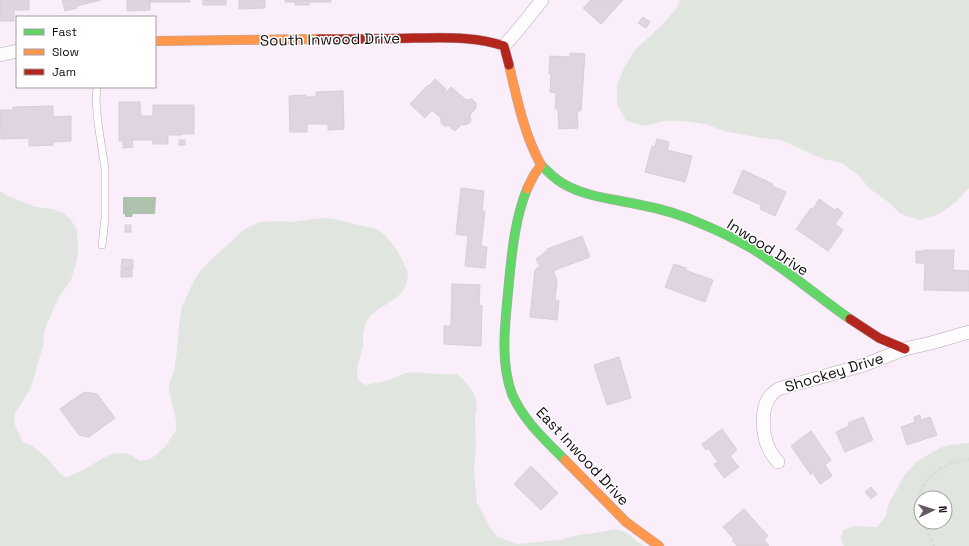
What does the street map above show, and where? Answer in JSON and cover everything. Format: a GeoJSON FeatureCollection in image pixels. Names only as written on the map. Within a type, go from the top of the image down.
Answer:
{"type":"FeatureCollection","features":[{"type":"Feature","properties":{"kind":"street"},"geometry":{"type":"LineString","coordinates":[[541,165],[534,153],[526,132],[504,46],[542,0]]}},
{"type":"Feature","properties":{"kind":"street","name":"South Inwood Drive"},"geometry":{"type":"LineString","coordinates":[[156,41],[457,38],[494,42],[504,46]]}},
{"type":"Feature","properties":{"kind":"street"},"geometry":{"type":"LineString","coordinates":[[0,55],[16,51]]}},
{"type":"Feature","properties":{"kind":"street","name":"Inwood Drive"},"geometry":{"type":"LineString","coordinates":[[541,165],[563,184],[577,191],[664,211],[712,228],[738,241],[787,272],[858,325],[886,342],[905,349]]}},
{"type":"Feature","properties":{"kind":"street","name":"East Inwood Drive"},"geometry":{"type":"LineString","coordinates":[[541,165],[532,178],[525,195],[511,260],[507,300],[505,357],[507,374],[511,388],[516,402],[536,432],[626,522],[659,546]]}},
{"type":"Feature","properties":{"kind":"street","name":"Shockey Drive"},"geometry":{"type":"LineString","coordinates":[[778,462],[769,449],[764,435],[763,419],[765,406],[770,395],[778,389],[864,365],[905,349],[969,332]]}},
{"type":"Feature","properties":{"kind":"lane"},"geometry":{"type":"LineString","coordinates":[[97,88],[96,101],[98,123],[105,169],[105,219],[102,245]]}},
{"type":"Feature","properties":{"kind":"path"},"geometry":{"type":"LineString","coordinates":[[922,490],[932,474],[951,464],[969,459]]}},
{"type":"Feature","properties":{"kind":"path"},"geometry":{"type":"LineString","coordinates":[[927,530],[934,546]]}},
{"type":"Feature","properties":{"kind":"shaded area"},"geometry":{"type":"Polygon","coordinates":[[[680,0],[969,0],[969,188],[956,202],[939,214],[920,220],[901,214],[887,201],[870,189],[858,175],[842,163],[823,159],[781,140],[724,131],[705,124],[684,121],[664,121],[645,126],[626,121],[617,104],[617,85],[624,68],[634,51],[662,25],[676,9],[680,0]]]}},
{"type":"Feature","properties":{"kind":"shaded area"},"geometry":{"type":"Polygon","coordinates":[[[0,191],[8,196],[33,206],[53,209],[63,213],[71,220],[77,230],[77,260],[71,280],[59,297],[46,326],[43,346],[31,387],[15,413],[14,423],[23,442],[32,446],[41,453],[62,476],[68,477],[112,454],[123,453],[132,455],[140,461],[150,459],[165,447],[176,430],[176,420],[169,391],[170,381],[174,372],[182,306],[195,279],[201,270],[215,256],[242,231],[260,222],[292,222],[323,218],[333,219],[376,229],[384,234],[398,252],[408,272],[407,282],[403,291],[396,298],[370,316],[365,325],[363,346],[357,368],[358,380],[366,385],[386,381],[406,373],[416,372],[457,374],[464,380],[476,398],[476,449],[474,470],[477,503],[491,529],[498,537],[517,544],[559,540],[578,535],[616,529],[625,532],[644,546],[0,546],[0,191]]]}},
{"type":"Feature","properties":{"kind":"shaded area"},"geometry":{"type":"Polygon","coordinates":[[[123,197],[156,197],[155,214],[133,214],[132,217],[125,217],[125,214],[123,214],[123,197]]]}},
{"type":"Feature","properties":{"kind":"shaded area"},"geometry":{"type":"Polygon","coordinates":[[[969,443],[969,546],[844,546],[841,539],[843,530],[854,526],[877,527],[886,516],[888,505],[904,476],[917,461],[940,448],[949,445],[969,443]]]}},
{"type":"Feature","properties":{"kind":"building"},"geometry":{"type":"Polygon","coordinates":[[[0,0],[29,0],[29,10],[14,10],[14,21],[0,21],[0,0]]]}},
{"type":"Feature","properties":{"kind":"building"},"geometry":{"type":"Polygon","coordinates":[[[62,0],[101,0],[77,6],[77,8],[65,11],[62,0]]]}},
{"type":"Feature","properties":{"kind":"building"},"geometry":{"type":"Polygon","coordinates":[[[127,0],[189,0],[190,2],[150,2],[150,10],[127,11],[127,0]]]}},
{"type":"Feature","properties":{"kind":"building"},"geometry":{"type":"Polygon","coordinates":[[[203,0],[226,0],[226,5],[203,5],[203,0]]]}},
{"type":"Feature","properties":{"kind":"building"},"geometry":{"type":"Polygon","coordinates":[[[239,0],[265,0],[265,8],[239,9],[239,0]]]}},
{"type":"Feature","properties":{"kind":"building"},"geometry":{"type":"Polygon","coordinates":[[[285,0],[331,0],[331,2],[309,2],[309,5],[295,5],[295,2],[285,2],[285,0]]]}},
{"type":"Feature","properties":{"kind":"building"},"geometry":{"type":"Polygon","coordinates":[[[591,0],[623,0],[601,24],[583,8],[591,0]]]}},
{"type":"Feature","properties":{"kind":"building"},"geometry":{"type":"Polygon","coordinates":[[[643,17],[650,22],[646,28],[638,23],[643,17]]]}},
{"type":"Feature","properties":{"kind":"building"},"geometry":{"type":"Polygon","coordinates":[[[570,53],[585,54],[581,111],[577,111],[578,128],[559,129],[558,109],[555,109],[556,93],[550,92],[550,56],[570,57],[570,53]]]}},
{"type":"Feature","properties":{"kind":"building"},"geometry":{"type":"Polygon","coordinates":[[[435,79],[446,89],[444,92],[445,93],[451,87],[466,100],[472,99],[476,103],[476,108],[470,115],[471,121],[468,124],[462,124],[455,131],[449,126],[445,126],[441,123],[441,118],[432,110],[425,118],[410,104],[435,79]]]}},
{"type":"Feature","properties":{"kind":"building"},"geometry":{"type":"Polygon","coordinates":[[[343,91],[344,129],[328,130],[328,124],[307,124],[307,132],[290,132],[289,96],[306,95],[306,97],[316,97],[316,92],[343,91]]]}},
{"type":"Feature","properties":{"kind":"building"},"geometry":{"type":"Polygon","coordinates":[[[119,102],[140,102],[141,116],[153,116],[153,105],[194,105],[194,134],[168,135],[168,144],[153,144],[153,140],[132,140],[133,147],[123,148],[123,141],[119,141],[119,102]]]}},
{"type":"Feature","properties":{"kind":"building"},"geometry":{"type":"Polygon","coordinates":[[[53,106],[53,117],[71,116],[71,141],[53,142],[53,145],[29,146],[29,138],[1,139],[0,110],[13,110],[13,107],[53,106]]]}},
{"type":"Feature","properties":{"kind":"building"},"geometry":{"type":"Polygon","coordinates":[[[657,139],[669,142],[667,150],[692,156],[685,182],[645,172],[652,146],[655,147],[657,139]]]}},
{"type":"Feature","properties":{"kind":"building"},"geometry":{"type":"Polygon","coordinates":[[[179,140],[185,140],[185,145],[179,145],[179,140]]]}},
{"type":"Feature","properties":{"kind":"building"},"geometry":{"type":"Polygon","coordinates":[[[743,170],[773,184],[772,186],[786,192],[775,216],[760,209],[761,205],[733,193],[743,170]]]}},
{"type":"Feature","properties":{"kind":"building"},"geometry":{"type":"Polygon","coordinates":[[[461,188],[484,191],[482,211],[485,211],[481,246],[487,247],[485,268],[465,266],[468,236],[456,234],[461,188]]]}},
{"type":"Feature","properties":{"kind":"building"},"geometry":{"type":"Polygon","coordinates":[[[819,199],[835,210],[837,208],[843,213],[835,224],[843,230],[828,251],[796,229],[811,208],[813,209],[819,199]]]}},
{"type":"Feature","properties":{"kind":"building"},"geometry":{"type":"Polygon","coordinates":[[[125,225],[131,225],[131,232],[125,232],[125,225]]]}},
{"type":"Feature","properties":{"kind":"building"},"geometry":{"type":"Polygon","coordinates":[[[582,236],[590,257],[555,270],[554,273],[557,280],[555,300],[559,301],[557,320],[530,317],[535,270],[540,266],[536,259],[548,250],[547,249],[582,236]]]}},
{"type":"Feature","properties":{"kind":"building"},"geometry":{"type":"Polygon","coordinates":[[[954,250],[953,270],[969,271],[969,291],[924,290],[925,263],[916,263],[916,251],[954,250]]]}},
{"type":"Feature","properties":{"kind":"building"},"geometry":{"type":"Polygon","coordinates":[[[122,259],[133,260],[133,269],[121,268],[122,259]]]}},
{"type":"Feature","properties":{"kind":"building"},"geometry":{"type":"Polygon","coordinates":[[[674,264],[686,268],[685,270],[713,280],[705,302],[665,287],[674,264]]]}},
{"type":"Feature","properties":{"kind":"building"},"geometry":{"type":"Polygon","coordinates":[[[121,269],[132,270],[132,277],[121,277],[121,269]]]}},
{"type":"Feature","properties":{"kind":"building"},"geometry":{"type":"Polygon","coordinates":[[[452,284],[480,285],[479,305],[482,306],[481,346],[444,344],[444,326],[451,326],[452,284]]]}},
{"type":"Feature","properties":{"kind":"building"},"geometry":{"type":"Polygon","coordinates":[[[619,357],[631,398],[607,405],[594,365],[619,357]]]}},
{"type":"Feature","properties":{"kind":"building"},"geometry":{"type":"Polygon","coordinates":[[[84,392],[97,394],[115,418],[89,437],[79,435],[60,409],[84,392]]]}},
{"type":"Feature","properties":{"kind":"building"},"geometry":{"type":"Polygon","coordinates":[[[920,415],[921,420],[930,417],[937,435],[907,445],[901,427],[915,422],[914,417],[920,415]]]}},
{"type":"Feature","properties":{"kind":"building"},"geometry":{"type":"Polygon","coordinates":[[[863,417],[873,440],[845,452],[836,432],[849,426],[848,423],[863,417]]]}},
{"type":"Feature","properties":{"kind":"building"},"geometry":{"type":"Polygon","coordinates":[[[722,429],[737,450],[730,456],[739,467],[724,478],[714,464],[718,462],[708,448],[706,450],[702,444],[722,429]]]}},
{"type":"Feature","properties":{"kind":"building"},"geometry":{"type":"Polygon","coordinates":[[[811,431],[831,460],[825,465],[832,476],[820,484],[813,473],[811,475],[791,446],[811,431]]]}},
{"type":"Feature","properties":{"kind":"building"},"geometry":{"type":"Polygon","coordinates":[[[531,466],[558,493],[541,510],[514,484],[531,466]]]}},
{"type":"Feature","properties":{"kind":"building"},"geometry":{"type":"Polygon","coordinates":[[[871,487],[877,494],[871,499],[865,492],[871,487]]]}},
{"type":"Feature","properties":{"kind":"building"},"geometry":{"type":"Polygon","coordinates":[[[744,509],[768,536],[764,540],[769,546],[737,546],[732,540],[734,539],[723,527],[744,509]]]}},
{"type":"Feature","properties":{"kind":"traffic: fast"},"geometry":{"type":"LineString","coordinates":[[541,165],[559,181],[580,192],[672,213],[727,235],[751,248],[777,265],[850,319]]}},
{"type":"Feature","properties":{"kind":"traffic: fast"},"geometry":{"type":"LineString","coordinates":[[527,189],[517,223],[511,259],[504,338],[506,367],[512,394],[522,412],[535,429],[565,460]]}},
{"type":"Feature","properties":{"kind":"traffic: slow"},"geometry":{"type":"LineString","coordinates":[[156,41],[319,39]]}},
{"type":"Feature","properties":{"kind":"traffic: slow"},"geometry":{"type":"LineString","coordinates":[[509,65],[526,129],[541,165],[527,189]]}},
{"type":"Feature","properties":{"kind":"traffic: slow"},"geometry":{"type":"LineString","coordinates":[[565,460],[626,522],[659,546]]}},
{"type":"Feature","properties":{"kind":"traffic: jam"},"geometry":{"type":"LineString","coordinates":[[319,39],[471,39],[504,46],[509,65]]}},
{"type":"Feature","properties":{"kind":"traffic: jam"},"geometry":{"type":"LineString","coordinates":[[850,319],[879,338],[905,349]]}}]}
